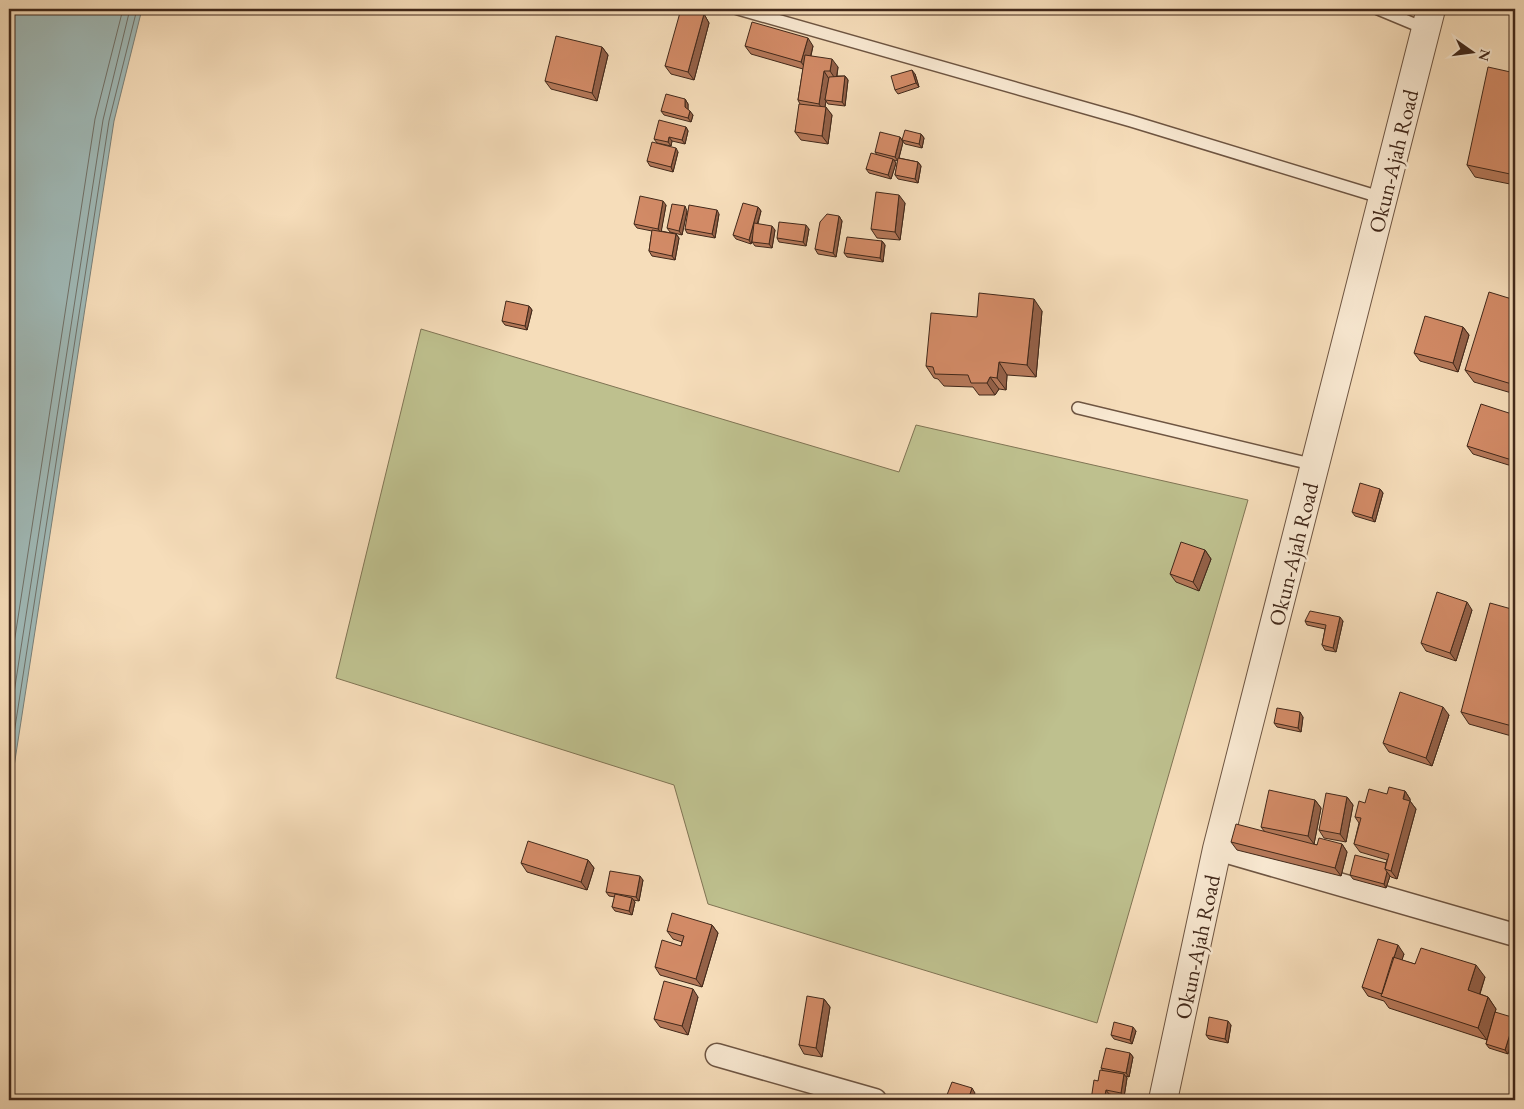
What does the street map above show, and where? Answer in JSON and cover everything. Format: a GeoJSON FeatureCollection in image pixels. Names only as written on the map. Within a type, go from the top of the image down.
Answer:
{"type":"FeatureCollection","features":[{"type":"Feature","properties":{"kind":"street","name":"Okun-Ajah Road"},"geometry":{"type":"LineString","coordinates":[[1163,1100],[1217,849],[1429,19]]}},
{"type":"Feature","properties":{"kind":"street"},"geometry":{"type":"LineString","coordinates":[[1217,849],[1515,935]]}},
{"type":"Feature","properties":{"kind":"street"},"geometry":{"type":"LineString","coordinates":[[717,1055],[820,1092],[875,1100]]}},
{"type":"Feature","properties":{"kind":"lane"},"geometry":{"type":"LineString","coordinates":[[738,9],[1131,121],[1383,198]]}},
{"type":"Feature","properties":{"kind":"lane"},"geometry":{"type":"LineString","coordinates":[[1378,9],[1429,19]]}},
{"type":"Feature","properties":{"kind":"lane"},"geometry":{"type":"LineString","coordinates":[[1078,408],[1315,465]]}},
{"type":"Feature","properties":{"kind":"green space"},"geometry":{"type":"Polygon","coordinates":[[[421,329],[899,472],[916,425],[1248,500],[1097,1023],[708,904],[674,785],[336,678],[421,329]]]}},
{"type":"Feature","properties":{"kind":"water"},"geometry":{"type":"Polygon","coordinates":[[[9,9],[142,9],[114,121],[9,799],[9,9]]]}},
{"type":"Feature","properties":{"kind":"building"},"geometry":{"type":"Polygon","coordinates":[[[681,9],[704,14],[688,72],[665,66],[681,9]]]}},
{"type":"Feature","properties":{"kind":"building"},"geometry":{"type":"Polygon","coordinates":[[[752,22],[808,38],[801,62],[745,46],[752,22]]]}},
{"type":"Feature","properties":{"kind":"building"},"geometry":{"type":"Polygon","coordinates":[[[556,36],[602,47],[592,93],[545,81],[556,36]]]}},
{"type":"Feature","properties":{"kind":"building"},"geometry":{"type":"Polygon","coordinates":[[[805,55],[832,59],[830,71],[824,71],[819,104],[798,100],[805,55]]]}},
{"type":"Feature","properties":{"kind":"building"},"geometry":{"type":"Polygon","coordinates":[[[1488,67],[1515,73],[1515,175],[1467,165],[1488,67]]]}},
{"type":"Feature","properties":{"kind":"building"},"geometry":{"type":"Polygon","coordinates":[[[912,70],[916,83],[895,90],[891,76],[912,70]]]}},
{"type":"Feature","properties":{"kind":"building"},"geometry":{"type":"Polygon","coordinates":[[[845,76],[842,102],[825,100],[829,77],[845,76]]]}},
{"type":"Feature","properties":{"kind":"building"},"geometry":{"type":"Polygon","coordinates":[[[666,94],[685,99],[685,107],[690,111],[688,118],[661,111],[666,94]]]}},
{"type":"Feature","properties":{"kind":"building"},"geometry":{"type":"Polygon","coordinates":[[[799,104],[826,107],[822,136],[795,132],[799,104]]]}},
{"type":"Feature","properties":{"kind":"building"},"geometry":{"type":"Polygon","coordinates":[[[659,120],[686,127],[682,140],[669,137],[668,142],[654,139],[659,120]]]}},
{"type":"Feature","properties":{"kind":"building"},"geometry":{"type":"Polygon","coordinates":[[[905,130],[921,134],[919,144],[902,140],[905,130]]]}},
{"type":"Feature","properties":{"kind":"building"},"geometry":{"type":"Polygon","coordinates":[[[880,132],[900,137],[895,157],[875,152],[880,132]]]}},
{"type":"Feature","properties":{"kind":"building"},"geometry":{"type":"Polygon","coordinates":[[[652,142],[676,148],[671,167],[647,161],[652,142]]]}},
{"type":"Feature","properties":{"kind":"building"},"geometry":{"type":"Polygon","coordinates":[[[871,153],[893,159],[888,175],[866,169],[871,153]]]}},
{"type":"Feature","properties":{"kind":"building"},"geometry":{"type":"Polygon","coordinates":[[[898,158],[918,162],[915,179],[895,175],[898,158]]]}},
{"type":"Feature","properties":{"kind":"building"},"geometry":{"type":"Polygon","coordinates":[[[876,192],[899,195],[895,232],[871,229],[876,192]]]}},
{"type":"Feature","properties":{"kind":"building"},"geometry":{"type":"Polygon","coordinates":[[[640,196],[663,201],[658,229],[634,224],[640,196]]]}},
{"type":"Feature","properties":{"kind":"building"},"geometry":{"type":"Polygon","coordinates":[[[743,203],[758,207],[749,240],[733,235],[743,203]]]}},
{"type":"Feature","properties":{"kind":"building"},"geometry":{"type":"Polygon","coordinates":[[[672,204],[685,206],[679,231],[667,228],[672,204]]]}},
{"type":"Feature","properties":{"kind":"building"},"geometry":{"type":"Polygon","coordinates":[[[689,205],[717,210],[712,234],[685,229],[689,205]]]}},
{"type":"Feature","properties":{"kind":"building"},"geometry":{"type":"Polygon","coordinates":[[[827,214],[839,216],[833,253],[815,249],[820,222],[827,214]]]}},
{"type":"Feature","properties":{"kind":"building"},"geometry":{"type":"Polygon","coordinates":[[[779,222],[806,225],[803,242],[777,238],[779,222]]]}},
{"type":"Feature","properties":{"kind":"building"},"geometry":{"type":"Polygon","coordinates":[[[754,223],[772,226],[769,244],[752,242],[754,223]]]}},
{"type":"Feature","properties":{"kind":"building"},"geometry":{"type":"Polygon","coordinates":[[[652,230],[676,234],[672,256],[649,251],[652,230]]]}},
{"type":"Feature","properties":{"kind":"building"},"geometry":{"type":"Polygon","coordinates":[[[847,237],[882,241],[880,258],[844,253],[847,237]]]}},
{"type":"Feature","properties":{"kind":"building"},"geometry":{"type":"Polygon","coordinates":[[[1489,292],[1515,300],[1515,385],[1465,370],[1489,292]]]}},
{"type":"Feature","properties":{"kind":"building"},"geometry":{"type":"Polygon","coordinates":[[[979,293],[1034,299],[1027,365],[999,362],[997,378],[990,377],[987,383],[971,383],[968,375],[935,374],[933,367],[926,366],[931,313],[977,317],[979,293]]]}},
{"type":"Feature","properties":{"kind":"building"},"geometry":{"type":"Polygon","coordinates":[[[506,301],[529,306],[525,326],[502,321],[506,301]]]}},
{"type":"Feature","properties":{"kind":"building"},"geometry":{"type":"Polygon","coordinates":[[[1425,316],[1463,327],[1453,363],[1414,353],[1425,316]]]}},
{"type":"Feature","properties":{"kind":"building"},"geometry":{"type":"Polygon","coordinates":[[[1481,404],[1515,415],[1515,461],[1467,446],[1481,404]]]}},
{"type":"Feature","properties":{"kind":"building"},"geometry":{"type":"Polygon","coordinates":[[[1360,483],[1380,489],[1372,518],[1352,512],[1360,483]]]}},
{"type":"Feature","properties":{"kind":"building"},"geometry":{"type":"Polygon","coordinates":[[[1181,542],[1205,550],[1193,582],[1170,574],[1181,542]]]}},
{"type":"Feature","properties":{"kind":"building"},"geometry":{"type":"Polygon","coordinates":[[[1437,592],[1467,602],[1450,653],[1421,643],[1437,592]]]}},
{"type":"Feature","properties":{"kind":"building"},"geometry":{"type":"Polygon","coordinates":[[[1490,603],[1515,610],[1515,716],[1512,726],[1461,712],[1490,603]]]}},
{"type":"Feature","properties":{"kind":"building"},"geometry":{"type":"Polygon","coordinates":[[[1310,611],[1340,617],[1333,648],[1322,645],[1326,625],[1305,621],[1310,611]]]}},
{"type":"Feature","properties":{"kind":"building"},"geometry":{"type":"Polygon","coordinates":[[[1400,692],[1443,707],[1426,758],[1383,743],[1400,692]]]}},
{"type":"Feature","properties":{"kind":"building"},"geometry":{"type":"Polygon","coordinates":[[[1277,708],[1300,712],[1298,728],[1274,723],[1277,708]]]}},
{"type":"Feature","properties":{"kind":"building"},"geometry":{"type":"Polygon","coordinates":[[[1389,787],[1405,791],[1403,799],[1410,801],[1391,871],[1385,869],[1389,854],[1354,844],[1361,818],[1355,817],[1359,801],[1365,803],[1369,789],[1387,794],[1389,787]]]}},
{"type":"Feature","properties":{"kind":"building"},"geometry":{"type":"Polygon","coordinates":[[[1269,790],[1315,800],[1308,836],[1261,827],[1269,790]]]}},
{"type":"Feature","properties":{"kind":"building"},"geometry":{"type":"Polygon","coordinates":[[[1326,793],[1347,797],[1340,834],[1319,830],[1326,793]]]}},
{"type":"Feature","properties":{"kind":"building"},"geometry":{"type":"Polygon","coordinates":[[[1236,824],[1317,845],[1319,838],[1342,844],[1335,868],[1231,842],[1236,824]]]}},
{"type":"Feature","properties":{"kind":"building"},"geometry":{"type":"Polygon","coordinates":[[[528,841],[588,860],[581,882],[521,863],[528,841]]]}},
{"type":"Feature","properties":{"kind":"building"},"geometry":{"type":"Polygon","coordinates":[[[1355,855],[1386,863],[1385,869],[1387,872],[1384,884],[1350,875],[1355,855]]]}},
{"type":"Feature","properties":{"kind":"building"},"geometry":{"type":"Polygon","coordinates":[[[610,871],[640,876],[636,897],[606,892],[610,871]]]}},
{"type":"Feature","properties":{"kind":"building"},"geometry":{"type":"Polygon","coordinates":[[[615,894],[632,898],[629,911],[612,907],[615,894]]]}},
{"type":"Feature","properties":{"kind":"building"},"geometry":{"type":"Polygon","coordinates":[[[672,913],[712,925],[696,979],[655,967],[662,940],[681,946],[684,936],[667,931],[672,913]]]}},
{"type":"Feature","properties":{"kind":"building"},"geometry":{"type":"Polygon","coordinates":[[[1378,939],[1398,945],[1382,994],[1362,987],[1378,939]]]}},
{"type":"Feature","properties":{"kind":"building"},"geometry":{"type":"Polygon","coordinates":[[[1421,948],[1476,965],[1468,990],[1488,997],[1478,1028],[1381,996],[1393,957],[1415,964],[1421,948]]]}},
{"type":"Feature","properties":{"kind":"building"},"geometry":{"type":"Polygon","coordinates":[[[664,981],[693,989],[682,1026],[654,1019],[664,981]]]}},
{"type":"Feature","properties":{"kind":"building"},"geometry":{"type":"Polygon","coordinates":[[[807,996],[824,999],[816,1048],[799,1045],[807,996]]]}},
{"type":"Feature","properties":{"kind":"building"},"geometry":{"type":"Polygon","coordinates":[[[1495,1012],[1515,1018],[1505,1050],[1486,1044],[1495,1012]]]}},
{"type":"Feature","properties":{"kind":"building"},"geometry":{"type":"Polygon","coordinates":[[[1209,1017],[1228,1021],[1225,1039],[1206,1035],[1209,1017]]]}},
{"type":"Feature","properties":{"kind":"building"},"geometry":{"type":"Polygon","coordinates":[[[1114,1022],[1133,1027],[1130,1040],[1111,1035],[1114,1022]]]}},
{"type":"Feature","properties":{"kind":"building"},"geometry":{"type":"Polygon","coordinates":[[[1106,1048],[1130,1053],[1126,1073],[1101,1068],[1106,1048]]]}},
{"type":"Feature","properties":{"kind":"building"},"geometry":{"type":"Polygon","coordinates":[[[1100,1070],[1124,1074],[1121,1093],[1106,1090],[1104,1100],[1091,1100],[1094,1080],[1098,1081],[1100,1070]]]}},
{"type":"Feature","properties":{"kind":"building"},"geometry":{"type":"Polygon","coordinates":[[[952,1082],[972,1088],[968,1100],[945,1100],[952,1082]]]}}]}
